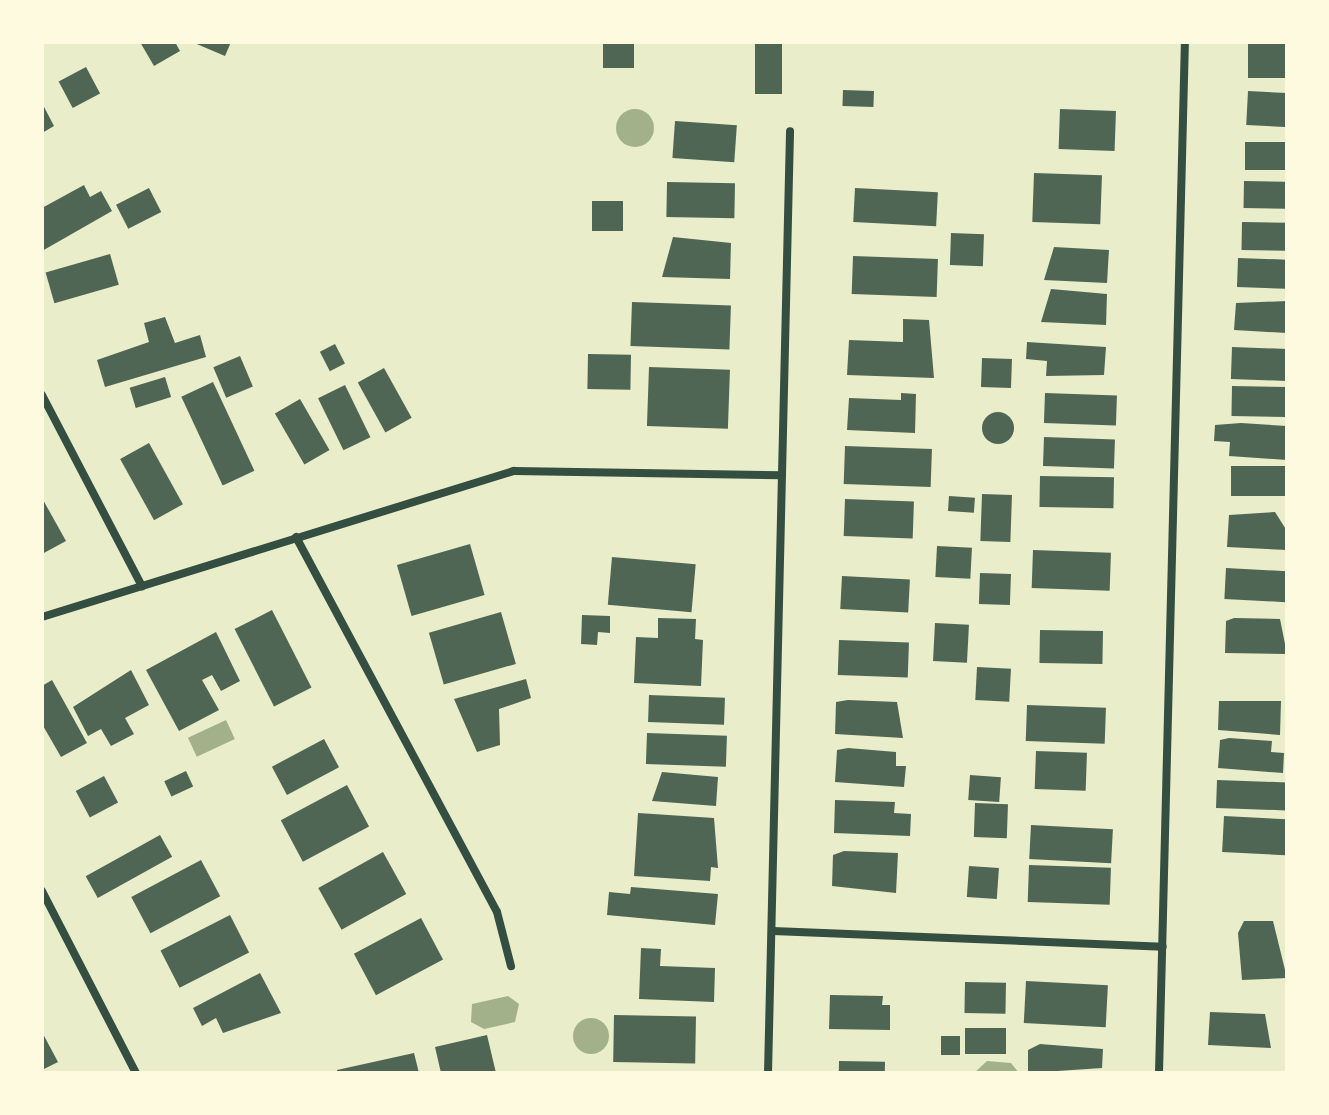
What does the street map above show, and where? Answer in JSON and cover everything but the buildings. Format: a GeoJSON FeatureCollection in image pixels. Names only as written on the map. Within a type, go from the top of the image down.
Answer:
{"type":"FeatureCollection","features":[{"type":"Feature","properties":{"kind":"street"},"geometry":{"type":"LineString","coordinates":[[1159,1073],[1185,42]]}},
{"type":"Feature","properties":{"kind":"street"},"geometry":{"type":"LineString","coordinates":[[768,1073],[790,131]]}},
{"type":"Feature","properties":{"kind":"street"},"geometry":{"type":"LineString","coordinates":[[42,395],[142,586]]}},
{"type":"Feature","properties":{"kind":"street"},"geometry":{"type":"LineString","coordinates":[[42,617],[514,471],[782,475]]}},
{"type":"Feature","properties":{"kind":"street"},"geometry":{"type":"LineString","coordinates":[[296,537],[497,912],[511,966]]}},
{"type":"Feature","properties":{"kind":"street"},"geometry":{"type":"LineString","coordinates":[[42,891],[136,1073]]}},
{"type":"Feature","properties":{"kind":"street"},"geometry":{"type":"LineString","coordinates":[[773,931],[1163,947]]}},
{"type":"Feature","properties":{"kind":"shaded area"},"geometry":{"type":"Polygon","coordinates":[[[635,109],[649,114],[654,128],[649,142],[635,147],[621,142],[616,128],[621,114],[635,109]]]}},
{"type":"Feature","properties":{"kind":"shaded area"},"geometry":{"type":"Polygon","coordinates":[[[226,720],[235,739],[197,757],[188,738],[226,720]]]}},
{"type":"Feature","properties":{"kind":"shaded area"},"geometry":{"type":"Polygon","coordinates":[[[508,996],[519,1004],[515,1022],[484,1029],[471,1022],[472,1004],[508,996]]]}},
{"type":"Feature","properties":{"kind":"shaded area"},"geometry":{"type":"Polygon","coordinates":[[[591,1018],[604,1023],[609,1036],[604,1049],[591,1054],[578,1049],[573,1036],[578,1023],[591,1018]]]}},
{"type":"Feature","properties":{"kind":"shaded area"},"geometry":{"type":"Polygon","coordinates":[[[987,1061],[1011,1063],[1019,1073],[974,1073],[987,1061]]]}}]}
